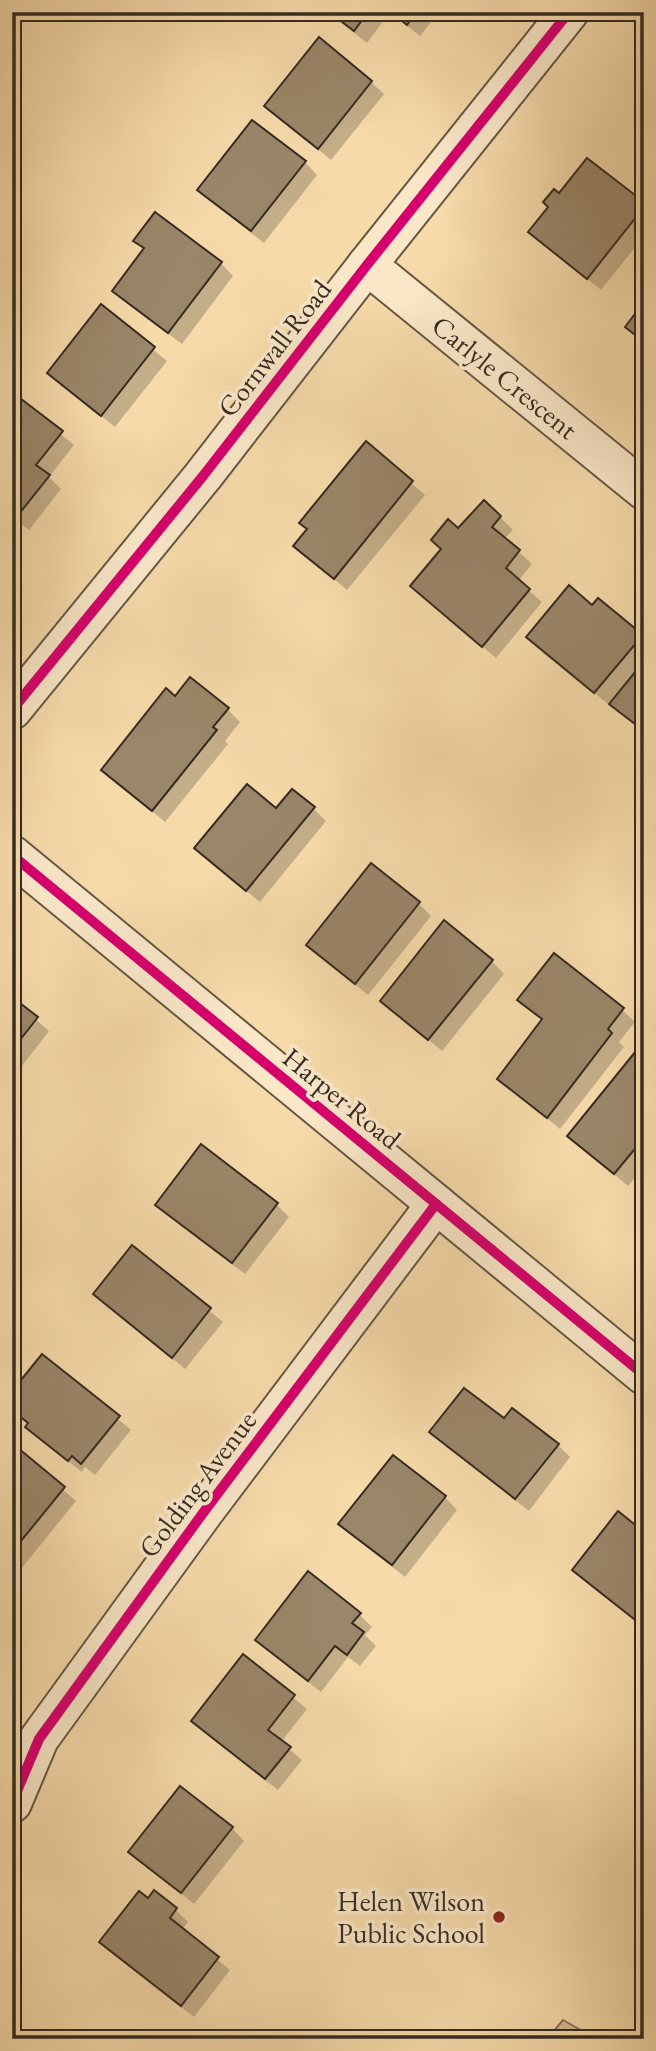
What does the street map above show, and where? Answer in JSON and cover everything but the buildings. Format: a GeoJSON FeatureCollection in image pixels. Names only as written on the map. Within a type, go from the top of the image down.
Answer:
{"type":"FeatureCollection","features":[{"type":"Feature","properties":{"kind":"street","name":"Cornwall Road"},"geometry":{"type":"LineString","coordinates":[[12,710],[203,476],[569,12]]}},
{"type":"Feature","properties":{"kind":"street","name":"Carlyle Crescent"},"geometry":{"type":"LineString","coordinates":[[367,265],[644,490]]}},
{"type":"Feature","properties":{"kind":"street","name":"Harper Road"},"geometry":{"type":"LineString","coordinates":[[12,855],[644,1375]]}},
{"type":"Feature","properties":{"kind":"street","name":"Golding Avenue"},"geometry":{"type":"LineString","coordinates":[[12,1803],[39,1739],[203,1513],[436,1204]]}},
{"type":"Feature","properties":{"kind":"shaded area"},"geometry":{"type":"Polygon","coordinates":[[[563,2020],[586,2033],[595,2032],[602,2039],[547,2039],[563,2020]]]}},
{"type":"Feature","properties":{"kind":"cycle path"},"geometry":{"type":"LineString","coordinates":[[12,710],[203,476],[569,12]]}},
{"type":"Feature","properties":{"kind":"cycle path"},"geometry":{"type":"LineString","coordinates":[[12,855],[644,1375]]}},
{"type":"Feature","properties":{"kind":"cycle path"},"geometry":{"type":"LineString","coordinates":[[12,1803],[39,1739],[203,1513],[436,1204]]}},
{"type":"Feature","properties":{"kind":"place","name":"Helen Wilson Public School"},"geometry":{"type":"Point","coordinates":[499,1917]}}]}
